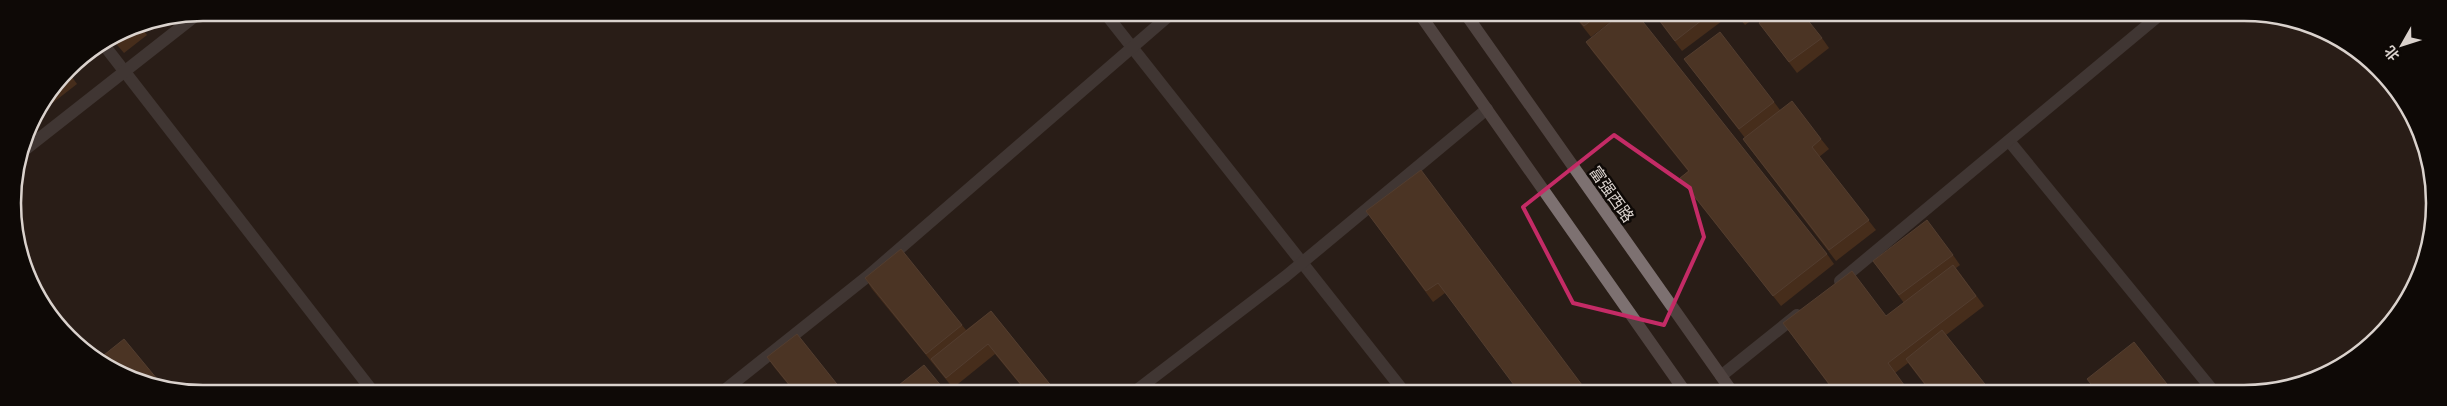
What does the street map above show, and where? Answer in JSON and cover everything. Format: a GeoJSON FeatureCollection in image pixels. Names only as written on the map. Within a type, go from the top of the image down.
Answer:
{"type":"FeatureCollection","features":[{"type":"Feature","properties":{"kind":"main road"},"geometry":{"type":"LineString","coordinates":[[1425,21],[1680,385]]}},
{"type":"Feature","properties":{"kind":"main road","name":"富强西路"},"geometry":{"type":"LineString","coordinates":[[1472,21],[1727,385]]}},
{"type":"Feature","properties":{"kind":"street"},"geometry":{"type":"LineString","coordinates":[[1112,21],[1399,385]]}},
{"type":"Feature","properties":{"kind":"street"},"geometry":{"type":"LineString","coordinates":[[731,385],[868,276],[1163,21]]}},
{"type":"Feature","properties":{"kind":"street"},"geometry":{"type":"LineString","coordinates":[[1829,290],[2009,141],[2149,21]]}},
{"type":"Feature","properties":{"kind":"street"},"geometry":{"type":"LineString","coordinates":[[31,145],[187,22]]}},
{"type":"Feature","properties":{"kind":"street"},"geometry":{"type":"LineString","coordinates":[[108,49],[368,385]]}},
{"type":"Feature","properties":{"kind":"street"},"geometry":{"type":"LineString","coordinates":[[1143,385],[1302,262],[1487,109]]}},
{"type":"Feature","properties":{"kind":"street"},"geometry":{"type":"LineString","coordinates":[[2009,141],[2208,385]]}},
{"type":"Feature","properties":{"kind":"street"},"geometry":{"type":"LineString","coordinates":[[1721,376],[1806,308]]}},
{"type":"Feature","properties":{"kind":"highlighted area"},"geometry":{"type":"Polygon","coordinates":[[[1614,135],[1690,188],[1704,237],[1664,325],[1573,303],[1523,207],[1614,135]]]}},
{"type":"Feature","properties":{"kind":"building"},"geometry":{"type":"Polygon","coordinates":[[[1580,21],[1591,21],[1584,26],[1580,21]]]}},
{"type":"Feature","properties":{"kind":"building"},"geometry":{"type":"Polygon","coordinates":[[[1612,21],[1642,21],[1827,254],[1773,296],[1680,178],[1689,171],[1586,42],[1612,21]]]}},
{"type":"Feature","properties":{"kind":"building"},"geometry":{"type":"Polygon","coordinates":[[[1660,21],[1701,21],[1675,41],[1660,21]]]}},
{"type":"Feature","properties":{"kind":"building"},"geometry":{"type":"Polygon","coordinates":[[[1762,21],[1808,21],[1822,38],[1789,62],[1759,23],[1762,21]]]}},
{"type":"Feature","properties":{"kind":"building"},"geometry":{"type":"Polygon","coordinates":[[[1720,32],[1774,102],[1739,129],[1684,59],[1720,32]]]}},
{"type":"Feature","properties":{"kind":"building"},"geometry":{"type":"Polygon","coordinates":[[[1792,101],[1821,139],[1812,147],[1869,220],[1829,250],[1743,139],[1792,101]]]}},
{"type":"Feature","properties":{"kind":"building"},"geometry":{"type":"Polygon","coordinates":[[[1421,170],[1582,385],[1514,385],[1438,283],[1426,291],[1366,211],[1421,170]]]}},
{"type":"Feature","properties":{"kind":"building"},"geometry":{"type":"Polygon","coordinates":[[[1927,220],[1953,255],[1899,295],[1873,261],[1927,220]]]}},
{"type":"Feature","properties":{"kind":"building"},"geometry":{"type":"Polygon","coordinates":[[[901,249],[962,325],[926,354],[865,278],[901,249]]]}},
{"type":"Feature","properties":{"kind":"building"},"geometry":{"type":"Polygon","coordinates":[[[1953,265],[1976,296],[1888,363],[1904,385],[1830,385],[1783,323],[1852,271],[1886,316],[1953,265]]]}},
{"type":"Feature","properties":{"kind":"building"},"geometry":{"type":"Polygon","coordinates":[[[991,311],[1051,385],[1021,385],[988,344],[946,378],[931,359],[991,311]]]}},
{"type":"Feature","properties":{"kind":"building"},"geometry":{"type":"Polygon","coordinates":[[[1942,330],[1986,385],[1926,385],[1906,359],[1942,330]]]}},
{"type":"Feature","properties":{"kind":"building"},"geometry":{"type":"Polygon","coordinates":[[[797,334],[838,385],[790,385],[767,357],[797,334]]]}},
{"type":"Feature","properties":{"kind":"building"},"geometry":{"type":"Polygon","coordinates":[[[124,339],[157,379],[133,371],[104,355],[124,339]]]}},
{"type":"Feature","properties":{"kind":"building"},"geometry":{"type":"Polygon","coordinates":[[[2134,342],[2168,385],[2092,385],[2087,379],[2134,342]]]}},
{"type":"Feature","properties":{"kind":"building"},"geometry":{"type":"Polygon","coordinates":[[[924,365],[940,385],[899,385],[924,365]]]}}]}
